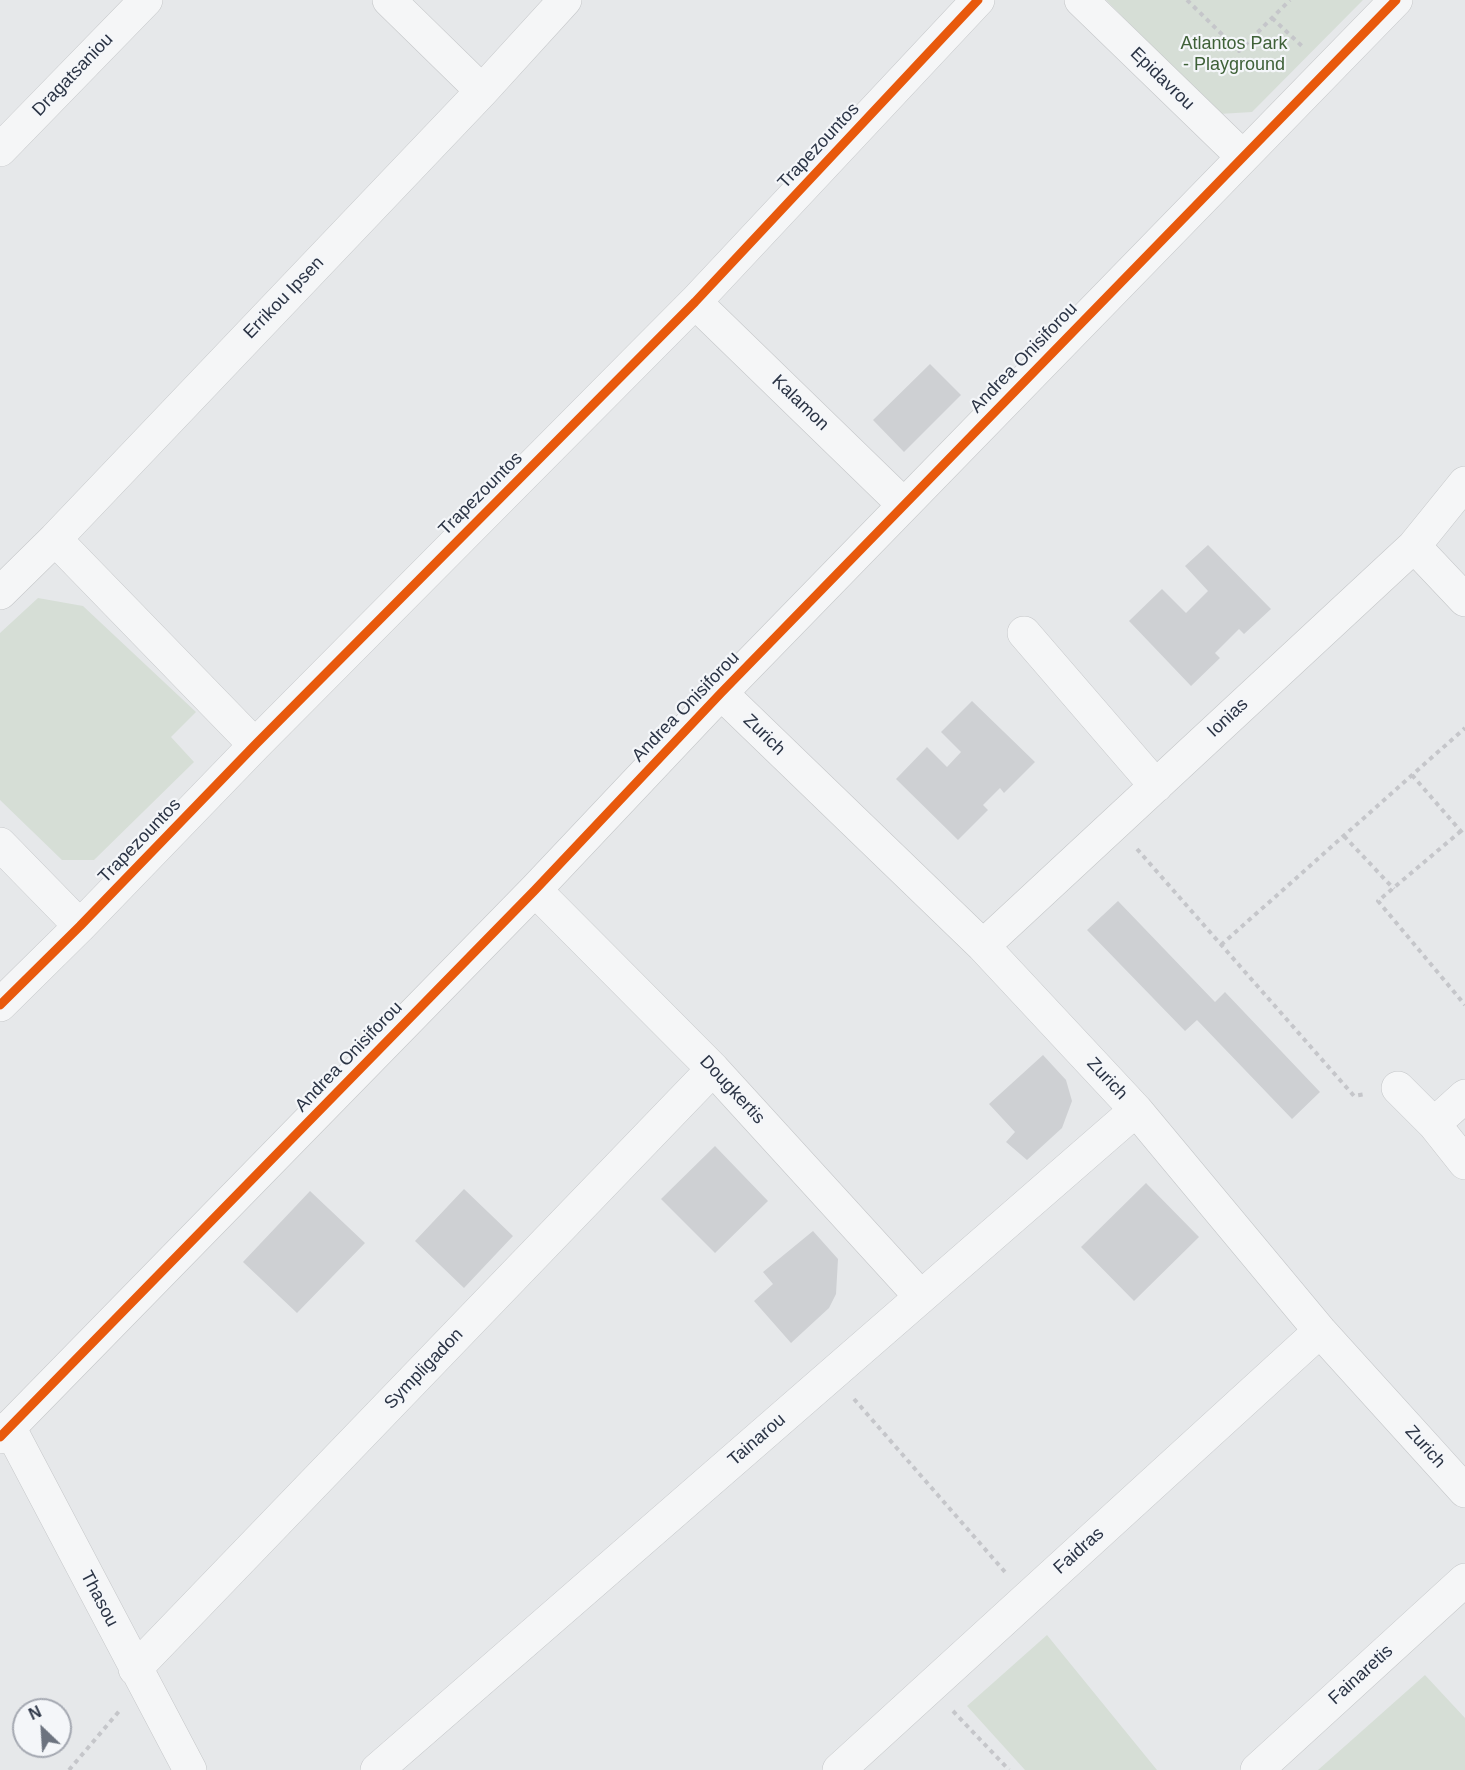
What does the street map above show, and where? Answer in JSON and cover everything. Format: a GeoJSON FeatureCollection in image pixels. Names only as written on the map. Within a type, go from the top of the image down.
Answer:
{"type":"FeatureCollection","features":[{"type":"Feature","properties":{"kind":"street","name":"Dragatsaniou"},"geometry":{"type":"LineString","coordinates":[[0,150],[146,0]]}},
{"type":"Feature","properties":{"kind":"street"},"geometry":{"type":"LineString","coordinates":[[389,0],[482,91]]}},
{"type":"Feature","properties":{"kind":"street","name":"Errikou Ipsen"},"geometry":{"type":"LineString","coordinates":[[0,593],[55,539],[482,91],[565,0]]}},
{"type":"Feature","properties":{"kind":"street","name":"Trapezountos"},"geometry":{"type":"LineString","coordinates":[[0,1005],[695,302],[978,0]]}},
{"type":"Feature","properties":{"kind":"street","name":"Epidavrou"},"geometry":{"type":"LineString","coordinates":[[1081,0],[1243,157]]}},
{"type":"Feature","properties":{"kind":"street","name":"Andrea Onisiforou"},"geometry":{"type":"LineString","coordinates":[[5,1432],[536,890],[721,693],[1396,0]]}},
{"type":"Feature","properties":{"kind":"street","name":"Kalamon"},"geometry":{"type":"LineString","coordinates":[[695,302],[904,504]]}},
{"type":"Feature","properties":{"kind":"street","name":"Ionias"},"geometry":{"type":"LineString","coordinates":[[983,946],[1414,546],[1465,483]]}},
{"type":"Feature","properties":{"kind":"street"},"geometry":{"type":"LineString","coordinates":[[55,539],[255,745]]}},
{"type":"Feature","properties":{"kind":"street"},"geometry":{"type":"LineString","coordinates":[[1414,546],[1465,600]]}},
{"type":"Feature","properties":{"kind":"street"},"geometry":{"type":"LineString","coordinates":[[1024,633],[1156,786]]}},
{"type":"Feature","properties":{"kind":"street","name":"Zurich"},"geometry":{"type":"LineString","coordinates":[[721,693],[983,946],[1137,1110],[1320,1331],[1465,1491]]}},
{"type":"Feature","properties":{"kind":"street"},"geometry":{"type":"LineString","coordinates":[[0,844],[80,926]]}},
{"type":"Feature","properties":{"kind":"street","name":"Dougkertis"},"geometry":{"type":"LineString","coordinates":[[536,890],[713,1070],[921,1297]]}},
{"type":"Feature","properties":{"kind":"street","name":"Sympligadon"},"geometry":{"type":"LineString","coordinates":[[139,1676],[713,1070]]}},
{"type":"Feature","properties":{"kind":"street"},"geometry":{"type":"LineString","coordinates":[[1398,1088],[1434,1124],[1465,1163]]}},
{"type":"Feature","properties":{"kind":"street"},"geometry":{"type":"LineString","coordinates":[[1434,1124],[1465,1096]]}},
{"type":"Feature","properties":{"kind":"street","name":"Tainarou"},"geometry":{"type":"LineString","coordinates":[[377,1770],[1137,1110]]}},
{"type":"Feature","properties":{"kind":"street","name":"Faidras"},"geometry":{"type":"LineString","coordinates":[[838,1770],[1320,1331]]}},
{"type":"Feature","properties":{"kind":"street","name":"Thasou"},"geometry":{"type":"LineString","coordinates":[[5,1432],[190,1770]]}},
{"type":"Feature","properties":{"kind":"street","name":"Fainaretis"},"geometry":{"type":"LineString","coordinates":[[1257,1770],[1465,1580]]}},
{"type":"Feature","properties":{"kind":"path"},"geometry":{"type":"LineString","coordinates":[[1187,0],[1239,51],[1290,0]]}},
{"type":"Feature","properties":{"kind":"path"},"geometry":{"type":"LineString","coordinates":[[1272,18],[1328,70]]}},
{"type":"Feature","properties":{"kind":"path"},"geometry":{"type":"LineString","coordinates":[[1221,945],[1465,728]]}},
{"type":"Feature","properties":{"kind":"path"},"geometry":{"type":"LineString","coordinates":[[1412,775],[1465,836]]}},
{"type":"Feature","properties":{"kind":"path"},"geometry":{"type":"LineString","coordinates":[[1114,824],[1354,1096],[1398,1088]]}},
{"type":"Feature","properties":{"kind":"path"},"geometry":{"type":"LineString","coordinates":[[1461,831],[1378,901],[1465,1005]]}},
{"type":"Feature","properties":{"kind":"path"},"geometry":{"type":"LineString","coordinates":[[1344,836],[1394,889]]}},
{"type":"Feature","properties":{"kind":"path"},"geometry":{"type":"LineString","coordinates":[[832,1374],[1027,1598]]}},
{"type":"Feature","properties":{"kind":"path"},"geometry":{"type":"LineString","coordinates":[[69,1770],[139,1676]]}},
{"type":"Feature","properties":{"kind":"path"},"geometry":{"type":"LineString","coordinates":[[930,1686],[1009,1770]]}},
{"type":"Feature","properties":{"kind":"green space","name":"Atlantos Park - Playground"},"geometry":{"type":"Polygon","coordinates":[[[1106,0],[1363,0],[1252,112],[1219,114],[1106,0]]]}},
{"type":"Feature","properties":{"kind":"green space"},"geometry":{"type":"Polygon","coordinates":[[[38,598],[83,606],[196,712],[171,737],[194,762],[94,860],[62,860],[0,800],[0,633],[38,598]]]}},
{"type":"Feature","properties":{"kind":"green space"},"geometry":{"type":"Polygon","coordinates":[[[1047,1635],[1157,1770],[1025,1770],[967,1706],[1047,1635]]]}},
{"type":"Feature","properties":{"kind":"green space"},"geometry":{"type":"Polygon","coordinates":[[[1425,1675],[1465,1718],[1465,1770],[1318,1770],[1425,1675]]]}},
{"type":"Feature","properties":{"kind":"building"},"geometry":{"type":"Polygon","coordinates":[[[930,364],[961,395],[904,452],[873,420],[930,364]]]}},
{"type":"Feature","properties":{"kind":"building"},"geometry":{"type":"Polygon","coordinates":[[[1208,545],[1271,609],[1244,634],[1239,629],[1215,653],[1220,658],[1191,686],[1129,621],[1162,589],[1186,613],[1208,591],[1185,566],[1208,545]]]}},
{"type":"Feature","properties":{"kind":"building"},"geometry":{"type":"Polygon","coordinates":[[[972,701],[1035,762],[1004,793],[1000,788],[983,805],[988,810],[958,840],[896,779],[927,747],[947,767],[961,752],[941,732],[972,701]]]}},
{"type":"Feature","properties":{"kind":"building"},"geometry":{"type":"Polygon","coordinates":[[[1118,901],[1215,1002],[1225,992],[1320,1092],[1292,1119],[1197,1020],[1185,1031],[1087,930],[1118,901]]]}},
{"type":"Feature","properties":{"kind":"building"},"geometry":{"type":"Polygon","coordinates":[[[1043,1055],[1066,1080],[1072,1101],[1062,1128],[1027,1160],[1006,1142],[1015,1132],[989,1104],[1043,1055]]]}},
{"type":"Feature","properties":{"kind":"building"},"geometry":{"type":"Polygon","coordinates":[[[715,1146],[768,1201],[715,1253],[661,1199],[715,1146]]]}},
{"type":"Feature","properties":{"kind":"building"},"geometry":{"type":"Polygon","coordinates":[[[1146,1183],[1199,1237],[1134,1301],[1081,1247],[1146,1183]]]}},
{"type":"Feature","properties":{"kind":"building"},"geometry":{"type":"Polygon","coordinates":[[[464,1189],[513,1236],[464,1288],[415,1241],[464,1189]]]}},
{"type":"Feature","properties":{"kind":"building"},"geometry":{"type":"Polygon","coordinates":[[[310,1191],[365,1243],[297,1313],[243,1262],[310,1191]]]}},
{"type":"Feature","properties":{"kind":"building"},"geometry":{"type":"Polygon","coordinates":[[[813,1231],[838,1259],[836,1294],[829,1308],[791,1343],[754,1301],[773,1284],[763,1272],[813,1231]]]}},
{"type":"Feature","properties":{"kind":"cycle path"},"geometry":{"type":"LineString","coordinates":[[0,1005],[695,302],[978,0]]}},
{"type":"Feature","properties":{"kind":"cycle path"},"geometry":{"type":"LineString","coordinates":[[0,1437],[535,890],[721,693],[1396,0]]}}]}
